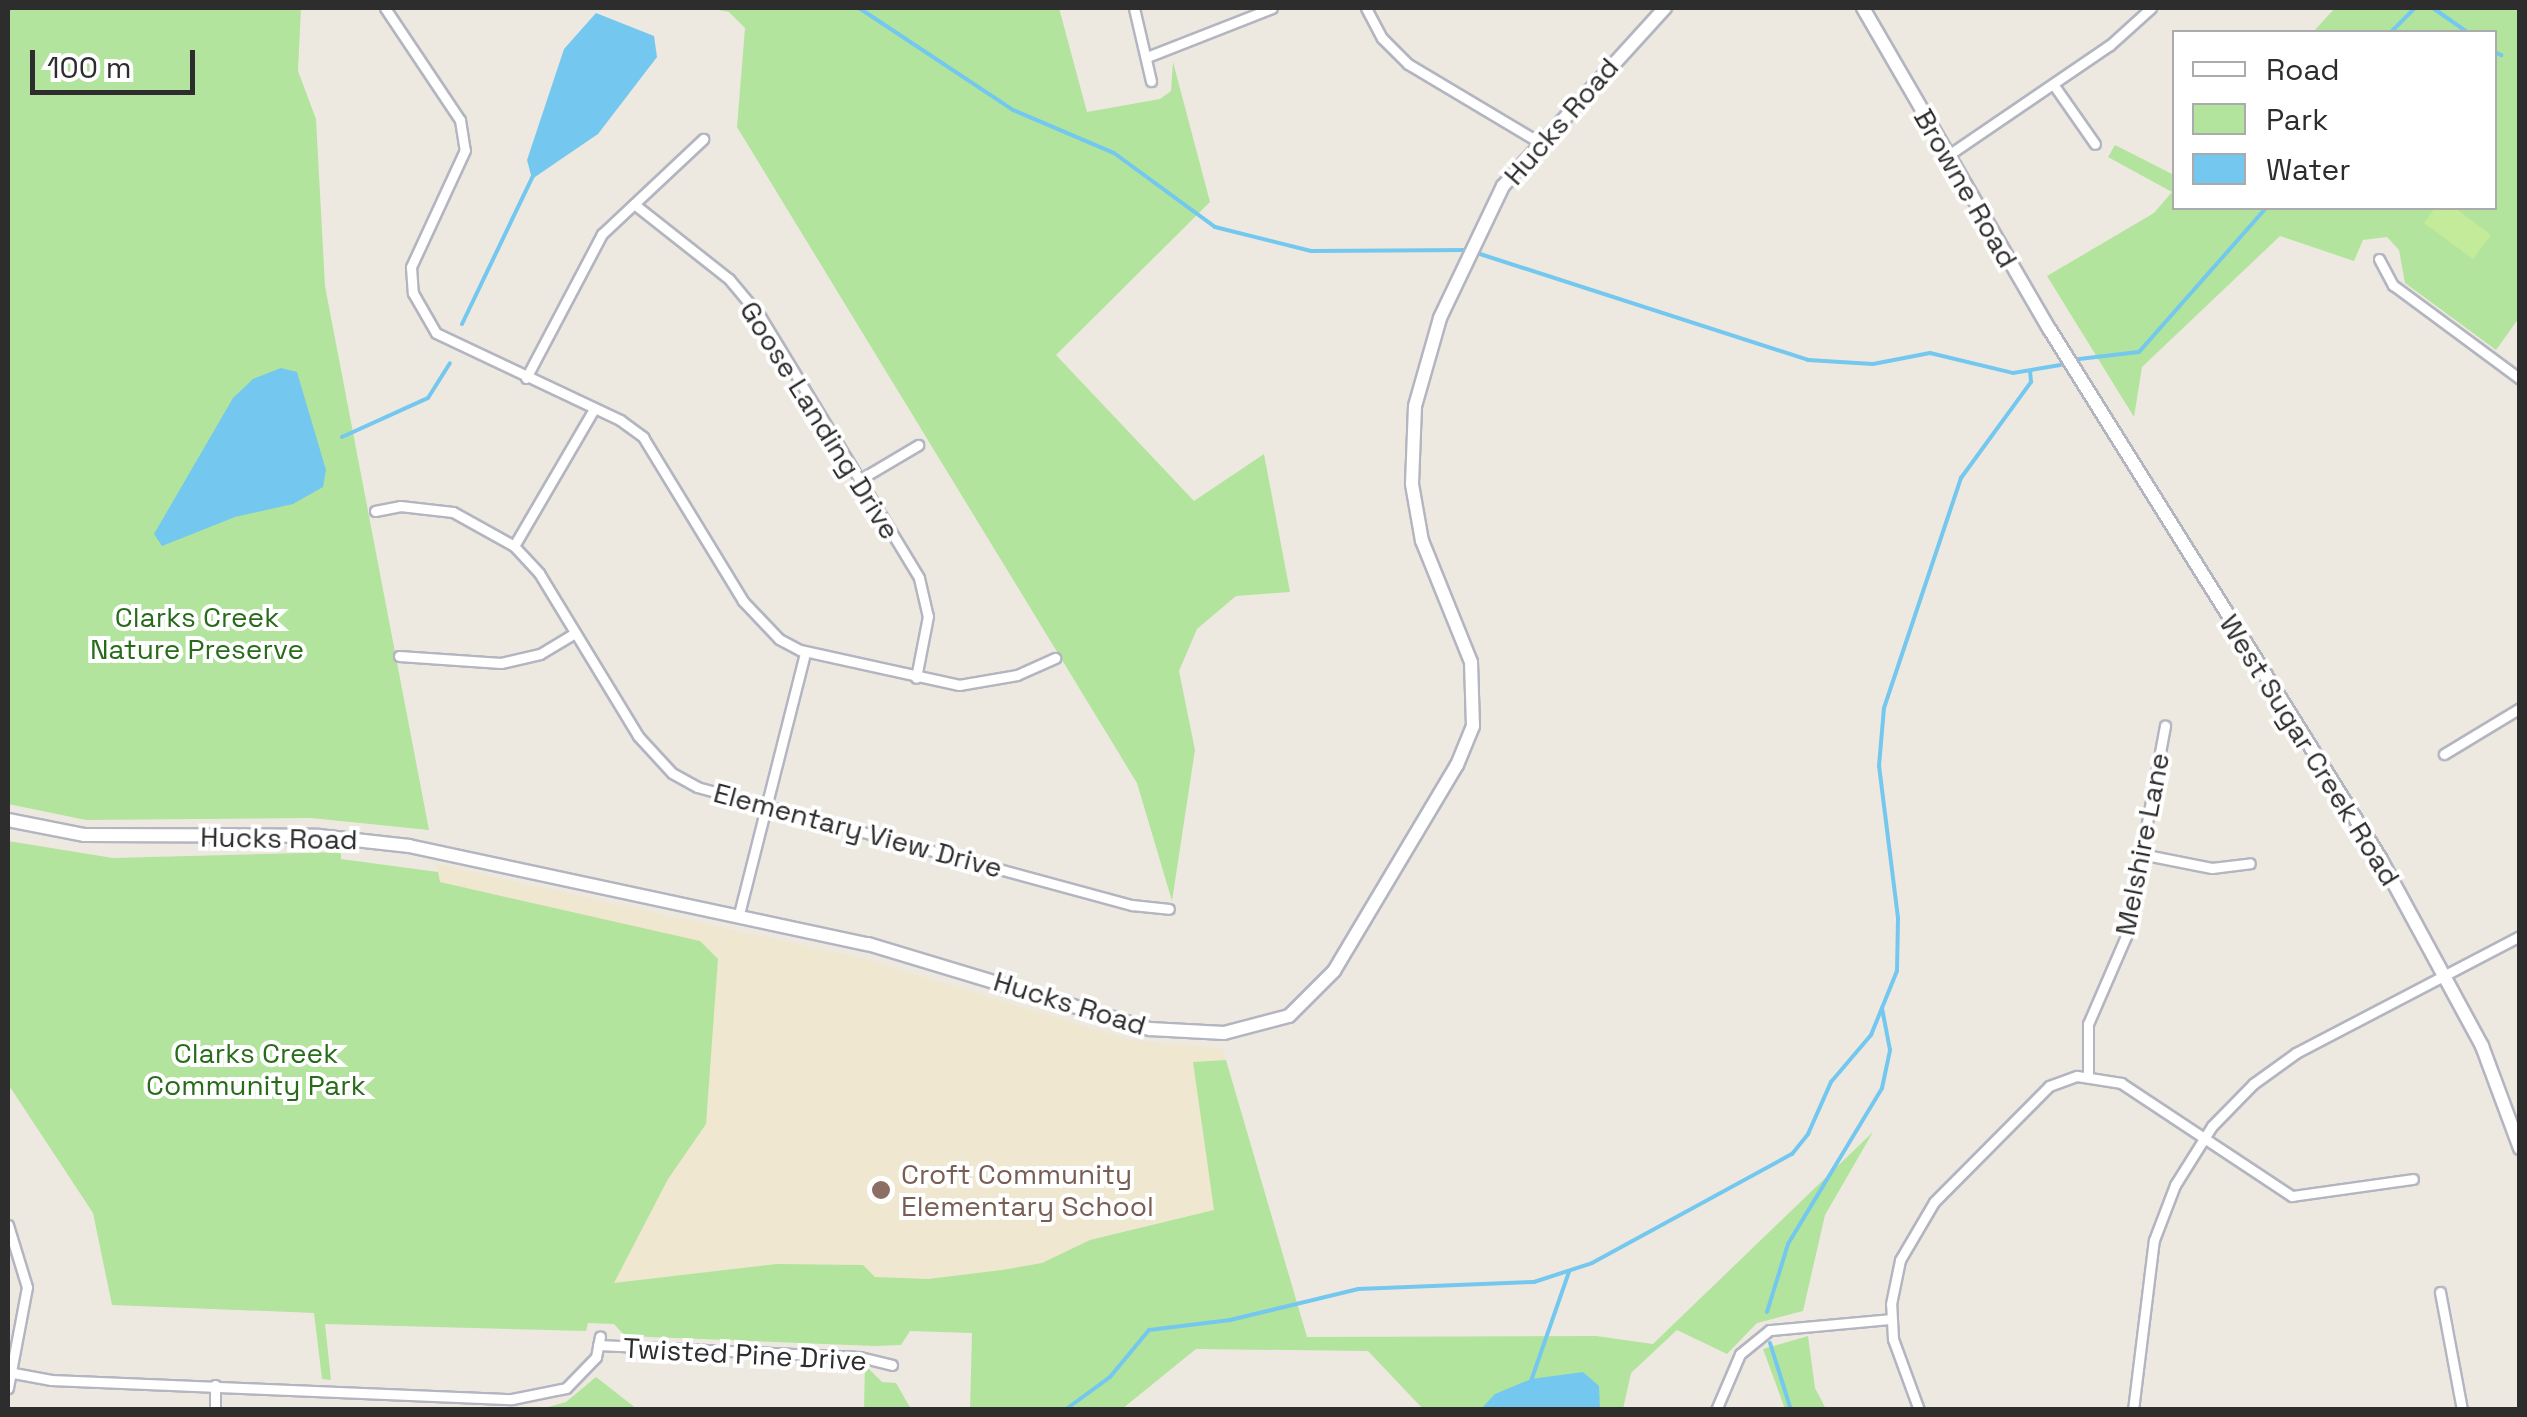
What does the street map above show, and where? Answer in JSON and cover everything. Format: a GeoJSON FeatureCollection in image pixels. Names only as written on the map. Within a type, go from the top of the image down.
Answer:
{"type":"FeatureCollection","features":[{"type":"Feature","properties":{"kind":"main road","name":"Hucks Road"},"geometry":{"type":"LineString","coordinates":[[8,820],[84,835],[368,840],[739,914],[924,958],[1150,1029],[1253,1029],[1305,1005],[1334,970],[1457,765],[1475,716],[1471,662],[1422,541],[1411,470],[1423,368],[1462,260],[1537,141],[1665,8]]}},
{"type":"Feature","properties":{"kind":"main road","name":"Browne Road"},"geometry":{"type":"LineString","coordinates":[[1863,8],[2072,366]]}},
{"type":"Feature","properties":{"kind":"main road","name":"West Sugar Creek Road"},"geometry":{"type":"LineString","coordinates":[[2072,366],[2380,858],[2490,1064],[2520,1148]]}},
{"type":"Feature","properties":{"kind":"street"},"geometry":{"type":"LineString","coordinates":[[386,8],[398,35],[447,92],[465,150],[418,242],[413,294],[436,332],[643,437],[743,601],[779,639],[805,653],[916,678],[991,682],[1055,658]]}},
{"type":"Feature","properties":{"kind":"street"},"geometry":{"type":"LineString","coordinates":[[1134,8],[1151,81]]}},
{"type":"Feature","properties":{"kind":"street"},"geometry":{"type":"LineString","coordinates":[[1148,57],[1272,8]]}},
{"type":"Feature","properties":{"kind":"street"},"geometry":{"type":"LineString","coordinates":[[1366,8],[1382,38],[1408,64],[1537,141]]}},
{"type":"Feature","properties":{"kind":"street"},"geometry":{"type":"LineString","coordinates":[[1946,156],[2053,84],[2150,8]]}},
{"type":"Feature","properties":{"kind":"street"},"geometry":{"type":"LineString","coordinates":[[2053,84],[2095,144]]}},
{"type":"Feature","properties":{"kind":"street"},"geometry":{"type":"LineString","coordinates":[[526,378],[581,265],[634,204],[703,139]]}},
{"type":"Feature","properties":{"kind":"street","name":"Goose Landing Drive"},"geometry":{"type":"LineString","coordinates":[[634,204],[729,279],[760,316],[859,480],[926,600],[916,678]]}},
{"type":"Feature","properties":{"kind":"street"},"geometry":{"type":"LineString","coordinates":[[2378,259],[2392,285],[2520,379]]}},
{"type":"Feature","properties":{"kind":"street"},"geometry":{"type":"LineString","coordinates":[[514,546],[594,409]]}},
{"type":"Feature","properties":{"kind":"street"},"geometry":{"type":"LineString","coordinates":[[859,480],[918,445]]}},
{"type":"Feature","properties":{"kind":"street","name":"Elementary View Drive"},"geometry":{"type":"LineString","coordinates":[[375,511],[400,506],[453,512],[514,546],[575,632],[638,736],[672,773],[761,806],[964,855],[1132,905],[1169,909]]}},
{"type":"Feature","properties":{"kind":"street"},"geometry":{"type":"LineString","coordinates":[[399,656],[501,663],[540,654],[575,632]]}},
{"type":"Feature","properties":{"kind":"street"},"geometry":{"type":"LineString","coordinates":[[739,914],[761,806],[805,653]]}},
{"type":"Feature","properties":{"kind":"street"},"geometry":{"type":"LineString","coordinates":[[2444,754],[2520,708]]}},
{"type":"Feature","properties":{"kind":"street","name":"Melshire Lane"},"geometry":{"type":"LineString","coordinates":[[2088,1075],[2088,1024],[2122,950],[2165,726]]}},
{"type":"Feature","properties":{"kind":"street"},"geometry":{"type":"LineString","coordinates":[[2141,854],[2212,868],[2250,863]]}},
{"type":"Feature","properties":{"kind":"street"},"geometry":{"type":"LineString","coordinates":[[2133,1410],[2154,1240],[2175,1185],[2202,1139],[2274,1068],[2520,936]]}},
{"type":"Feature","properties":{"kind":"street"},"geometry":{"type":"LineString","coordinates":[[1920,1410],[1896,1352],[1891,1319],[1900,1260],[1924,1214],[2036,1095],[2064,1079],[2088,1075],[2121,1083],[2292,1196],[2412,1179]]}},
{"type":"Feature","properties":{"kind":"street"},"geometry":{"type":"LineString","coordinates":[[8,1225],[27,1287],[8,1388]]}},
{"type":"Feature","properties":{"kind":"street"},"geometry":{"type":"LineString","coordinates":[[2440,1292],[2462,1410]]}},
{"type":"Feature","properties":{"kind":"street"},"geometry":{"type":"LineString","coordinates":[[1716,1410],[1740,1354],[1770,1330],[1891,1319]]}},
{"type":"Feature","properties":{"kind":"street","name":"Twisted Pine Drive"},"geometry":{"type":"LineString","coordinates":[[215,1384],[545,1396],[585,1370],[599,1341],[860,1357],[892,1366]]}},
{"type":"Feature","properties":{"kind":"street"},"geometry":{"type":"LineString","coordinates":[[10,1372],[51,1380],[215,1384],[214,1410]]}},
{"type":"Feature","properties":{"kind":"shaded area","name":"Croft Community Elementary School"},"geometry":{"type":"Polygon","coordinates":[[[436,864],[865,959],[1130,1040],[1222,1048],[1307,1337],[523,1320],[436,864]]]}},
{"type":"Feature","properties":{"kind":"green space","name":"Clarks Creek Nature Preserve"},"geometry":{"type":"Polygon","coordinates":[[[8,8],[301,8],[298,71],[316,119],[325,286],[429,830],[311,818],[86,820],[8,804],[8,8]]]}},
{"type":"Feature","properties":{"kind":"green space"},"geometry":{"type":"Polygon","coordinates":[[[708,8],[1059,8],[1087,112],[1160,99],[1171,91],[1173,62],[1210,202],[1056,355],[1194,501],[1264,454],[1290,592],[1236,596],[1197,629],[1179,671],[1195,750],[1172,901],[1137,783],[737,127],[745,28],[729,12],[708,8]]]}},
{"type":"Feature","properties":{"kind":"green space"},"geometry":{"type":"Polygon","coordinates":[[[2335,8],[2519,8],[2519,318],[2496,350],[2405,283],[2399,250],[2387,237],[2363,240],[2354,261],[2280,236],[2142,367],[2134,417],[2047,276],[2154,213],[2172,192],[2172,210],[2497,210],[2497,30],[2315,30],[2335,8]]]}},
{"type":"Feature","properties":{"kind":"green space"},"geometry":{"type":"Polygon","coordinates":[[[2115,145],[2172,174],[2172,192],[2108,157],[2115,145]]]}},
{"type":"Feature","properties":{"kind":"green space"},"geometry":{"type":"Polygon","coordinates":[[[2434,210],[2458,210],[2491,235],[2473,259],[2424,223],[2434,210]]]}},
{"type":"Feature","properties":{"kind":"green space","name":"Clarks Creek Community Park"},"geometry":{"type":"Polygon","coordinates":[[[8,841],[113,858],[341,852],[341,859],[438,872],[440,882],[700,941],[718,959],[706,1124],[668,1179],[614,1283],[776,1264],[863,1265],[875,1277],[928,1279],[1002,1270],[1042,1263],[1090,1240],[1214,1210],[1193,1062],[1226,1060],[1307,1337],[1596,1336],[1653,1344],[1873,1132],[1825,1215],[1803,1311],[1757,1323],[1727,1354],[1677,1330],[1631,1373],[1623,1409],[1423,1409],[1368,1351],[1196,1349],[1122,1409],[970,1409],[972,1333],[910,1331],[901,1345],[875,1346],[625,1336],[614,1324],[588,1323],[586,1331],[325,1324],[331,1380],[322,1379],[314,1313],[112,1305],[93,1213],[8,1084],[8,841]]]}},
{"type":"Feature","properties":{"kind":"green space"},"geometry":{"type":"Polygon","coordinates":[[[1808,1336],[1815,1388],[1826,1409],[1785,1409],[1763,1349],[1808,1336]]]}},
{"type":"Feature","properties":{"kind":"green space"},"geometry":{"type":"Polygon","coordinates":[[[865,1365],[882,1382],[896,1383],[911,1409],[864,1409],[865,1365]]]}},
{"type":"Feature","properties":{"kind":"green space"},"geometry":{"type":"Polygon","coordinates":[[[596,1377],[637,1409],[541,1409],[566,1402],[596,1377]]]}},
{"type":"Feature","properties":{"kind":"water"},"geometry":{"type":"Polygon","coordinates":[[[596,13],[654,36],[657,57],[598,134],[532,179],[527,160],[564,49],[596,13]]]}},
{"type":"Feature","properties":{"kind":"water"},"geometry":{"type":"Polygon","coordinates":[[[281,368],[297,372],[326,470],[323,487],[293,504],[235,517],[162,546],[154,534],[233,398],[253,379],[281,368]]]}},
{"type":"Feature","properties":{"kind":"water"},"geometry":{"type":"Polygon","coordinates":[[[1583,1372],[1599,1386],[1600,1409],[1481,1409],[1495,1394],[1531,1379],[1583,1372]]]}},
{"type":"Feature","properties":{"kind":"waterway"},"geometry":{"type":"LineString","coordinates":[[859,8],[1013,110],[1114,153],[1215,227],[1311,251],[1468,250]]}},
{"type":"Feature","properties":{"kind":"waterway"},"geometry":{"type":"LineString","coordinates":[[2393,30],[2415,8]]}},
{"type":"Feature","properties":{"kind":"waterway"},"geometry":{"type":"LineString","coordinates":[[2433,8],[2464,30]]}},
{"type":"Feature","properties":{"kind":"waterway"},"geometry":{"type":"LineString","coordinates":[[2497,53],[2501,55]]}},
{"type":"Feature","properties":{"kind":"waterway"},"geometry":{"type":"LineString","coordinates":[[462,324],[534,174]]}},
{"type":"Feature","properties":{"kind":"waterway"},"geometry":{"type":"LineString","coordinates":[[2079,359],[2139,352],[2264,210]]}},
{"type":"Feature","properties":{"kind":"waterway"},"geometry":{"type":"LineString","coordinates":[[1477,253],[1808,360],[1873,364],[1930,353],[2013,373],[2060,365]]}},
{"type":"Feature","properties":{"kind":"waterway"},"geometry":{"type":"LineString","coordinates":[[342,437],[428,398],[450,363]]}},
{"type":"Feature","properties":{"kind":"waterway"},"geometry":{"type":"LineString","coordinates":[[1065,1410],[1110,1377],[1149,1330],[1230,1320],[1358,1289],[1534,1282],[1592,1263],[1792,1154],[1808,1134],[1831,1082],[1871,1035],[1897,971],[1898,918],[1879,766],[1884,708],[1961,478],[2031,382],[2030,371]]}},
{"type":"Feature","properties":{"kind":"waterway"},"geometry":{"type":"LineString","coordinates":[[1767,1312],[1788,1244],[1882,1088],[1890,1050],[1882,1008]]}},
{"type":"Feature","properties":{"kind":"waterway"},"geometry":{"type":"LineString","coordinates":[[1531,1381],[1569,1272]]}},
{"type":"Feature","properties":{"kind":"waterway"},"geometry":{"type":"LineString","coordinates":[[1770,1343],[1791,1410]]}},
{"type":"Feature","properties":{"kind":"place","name":"Croft Community Elementary School"},"geometry":{"type":"Point","coordinates":[881,1190]}}]}
